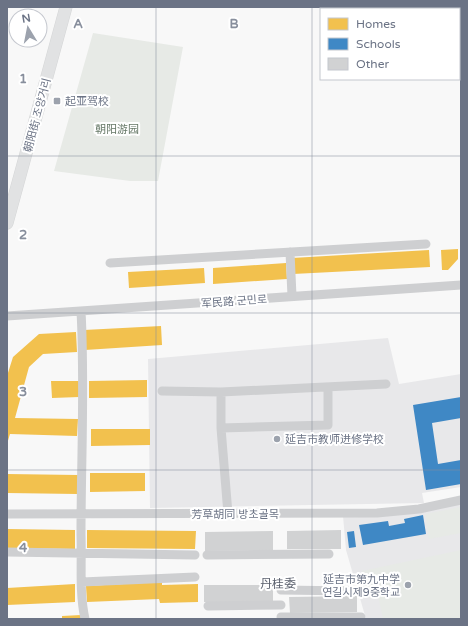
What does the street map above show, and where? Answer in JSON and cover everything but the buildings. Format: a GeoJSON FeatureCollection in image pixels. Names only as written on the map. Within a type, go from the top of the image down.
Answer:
{"type":"FeatureCollection","features":[{"type":"Feature","properties":{"kind":"main road","name":"朝阳街 조양거리"},"geometry":{"type":"LineString","coordinates":[[7,223],[66,7]]}},
{"type":"Feature","properties":{"kind":"street"},"geometry":{"type":"LineString","coordinates":[[110,263],[426,244]]}},
{"type":"Feature","properties":{"kind":"street"},"geometry":{"type":"LineString","coordinates":[[290,252],[292,296]]}},
{"type":"Feature","properties":{"kind":"street","name":"军民路 군민로"},"geometry":{"type":"LineString","coordinates":[[7,316],[461,285]]}},
{"type":"Feature","properties":{"kind":"street"},"geometry":{"type":"LineString","coordinates":[[81,311],[83,352],[81,514],[82,604],[85,619]]}},
{"type":"Feature","properties":{"kind":"street"},"geometry":{"type":"LineString","coordinates":[[162,391],[221,392],[386,384]]}},
{"type":"Feature","properties":{"kind":"street"},"geometry":{"type":"LineString","coordinates":[[221,428],[328,425],[328,387]]}},
{"type":"Feature","properties":{"kind":"street"},"geometry":{"type":"LineString","coordinates":[[221,392],[221,428],[228,514]]}},
{"type":"Feature","properties":{"kind":"street","name":"芳草胡同 방초골목"},"geometry":{"type":"LineString","coordinates":[[7,514],[377,513],[418,509],[461,500]]}},
{"type":"Feature","properties":{"kind":"street"},"geometry":{"type":"LineString","coordinates":[[7,552],[195,555]]}},
{"type":"Feature","properties":{"kind":"street"},"geometry":{"type":"LineString","coordinates":[[207,555],[329,554]]}},
{"type":"Feature","properties":{"kind":"street"},"geometry":{"type":"LineString","coordinates":[[82,582],[195,577]]}},
{"type":"Feature","properties":{"kind":"street"},"geometry":{"type":"LineString","coordinates":[[281,590],[353,591]]}},
{"type":"Feature","properties":{"kind":"street"},"geometry":{"type":"LineString","coordinates":[[208,606],[281,605]]}},
{"type":"Feature","properties":{"kind":"street"},"geometry":{"type":"LineString","coordinates":[[281,617],[361,617]]}},
{"type":"Feature","properties":{"kind":"shaded area","name":"延吉市教师进修学校"},"geometry":{"type":"Polygon","coordinates":[[[388,338],[399,384],[461,374],[461,487],[422,493],[424,503],[150,508],[148,359],[388,338]]]}},
{"type":"Feature","properties":{"kind":"shaded area","name":"延吉市第九中学 연길시제9중학교"},"geometry":{"type":"Polygon","coordinates":[[[461,504],[461,619],[366,619],[346,550],[343,516],[461,504]]]}},
{"type":"Feature","properties":{"kind":"green space","name":"朝阳游园"},"geometry":{"type":"Polygon","coordinates":[[[93,33],[183,47],[158,181],[130,181],[54,171],[93,33]]]}},
{"type":"Feature","properties":{"kind":"green space"},"geometry":{"type":"Polygon","coordinates":[[[461,507],[461,533],[429,539],[425,514],[461,507]]]}},
{"type":"Feature","properties":{"kind":"green space"},"geometry":{"type":"Polygon","coordinates":[[[461,550],[461,619],[383,619],[378,595],[367,597],[362,571],[461,550]]]}},
{"type":"Feature","properties":{"kind":"place","name":"起亚驾校"},"geometry":{"type":"Point","coordinates":[57,101]}},
{"type":"Feature","properties":{"kind":"place","name":"延吉市教师进修学校"},"geometry":{"type":"Point","coordinates":[277,439]}},
{"type":"Feature","properties":{"kind":"place","name":"延吉市第九中学 연길시제9중학교"},"geometry":{"type":"Point","coordinates":[408,585]}},
{"type":"Feature","properties":{"kind":"district","name":"丹桂委"},"geometry":{"type":"Point","coordinates":[278,584]}}]}
